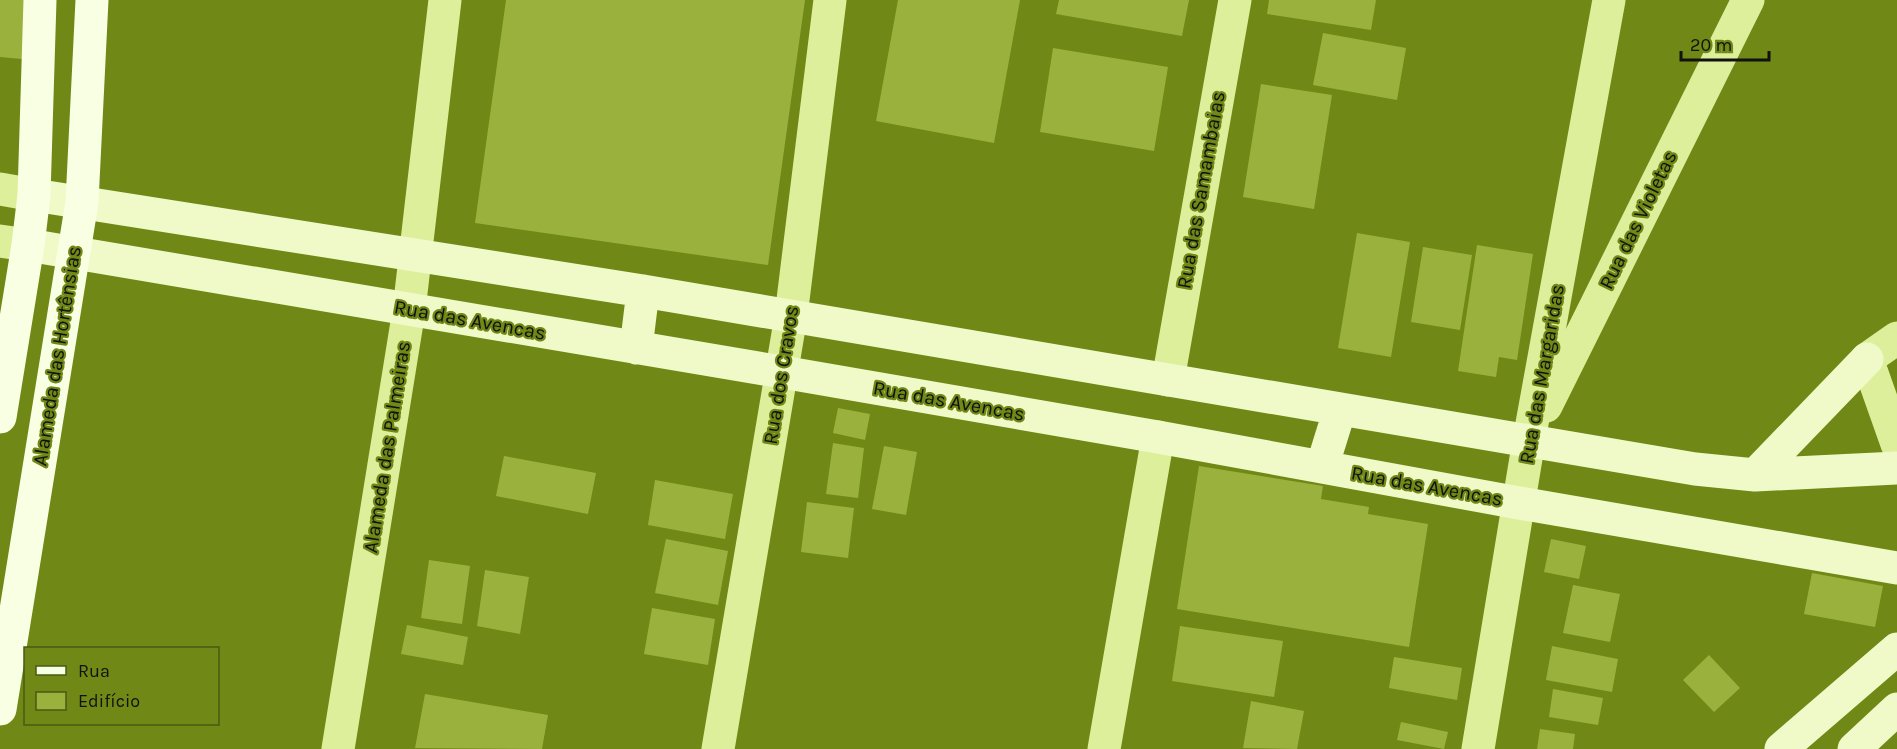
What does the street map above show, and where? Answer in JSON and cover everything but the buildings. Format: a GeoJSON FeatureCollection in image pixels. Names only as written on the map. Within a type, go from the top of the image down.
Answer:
{"type":"FeatureCollection","features":[{"type":"Feature","properties":{"kind":"main road"},"geometry":{"type":"LineString","coordinates":[[0,417],[14,243],[34,195],[40,0]]}},
{"type":"Feature","properties":{"kind":"main road","name":"Alameda das Hortênsias"},"geometry":{"type":"LineString","coordinates":[[0,709],[82,202],[92,0]]}},
{"type":"Feature","properties":{"kind":"street","name":"Alameda das Palmeiras"},"geometry":{"type":"LineString","coordinates":[[339,749],[409,310],[445,0]]}},
{"type":"Feature","properties":{"kind":"street","name":"Rua dos Cravos"},"geometry":{"type":"LineString","coordinates":[[718,749],[791,316],[830,0]]}},
{"type":"Feature","properties":{"kind":"street","name":"Rua das Samambaias"},"geometry":{"type":"LineString","coordinates":[[1168,380],[1235,0]]}},
{"type":"Feature","properties":{"kind":"street","name":"Rua das Margaridas"},"geometry":{"type":"LineString","coordinates":[[1478,749],[1529,440],[1609,0]]}},
{"type":"Feature","properties":{"kind":"street","name":"Rua das Violetas"},"geometry":{"type":"LineString","coordinates":[[1529,440],[1748,0]]}},
{"type":"Feature","properties":{"kind":"street"},"geometry":{"type":"LineString","coordinates":[[0,189],[643,291],[1695,469],[1755,475],[1897,468]]}},
{"type":"Feature","properties":{"kind":"street","name":"Rua das Avencas"},"geometry":{"type":"LineString","coordinates":[[14,243],[782,372],[1897,568]]}},
{"type":"Feature","properties":{"kind":"street"},"geometry":{"type":"LineString","coordinates":[[636,348],[643,291]]}},
{"type":"Feature","properties":{"kind":"street"},"geometry":{"type":"LineString","coordinates":[[1755,475],[1867,359],[1897,338]]}},
{"type":"Feature","properties":{"kind":"street"},"geometry":{"type":"LineString","coordinates":[[1867,359],[1897,444]]}},
{"type":"Feature","properties":{"kind":"street"},"geometry":{"type":"LineString","coordinates":[[1322,467],[1340,408]]}},
{"type":"Feature","properties":{"kind":"street"},"geometry":{"type":"LineString","coordinates":[[1104,749],[1158,437]]}},
{"type":"Feature","properties":{"kind":"street"},"geometry":{"type":"LineString","coordinates":[[1780,749],[1897,649]]}},
{"type":"Feature","properties":{"kind":"street"},"geometry":{"type":"LineString","coordinates":[[1854,749],[1897,709]]}}]}
